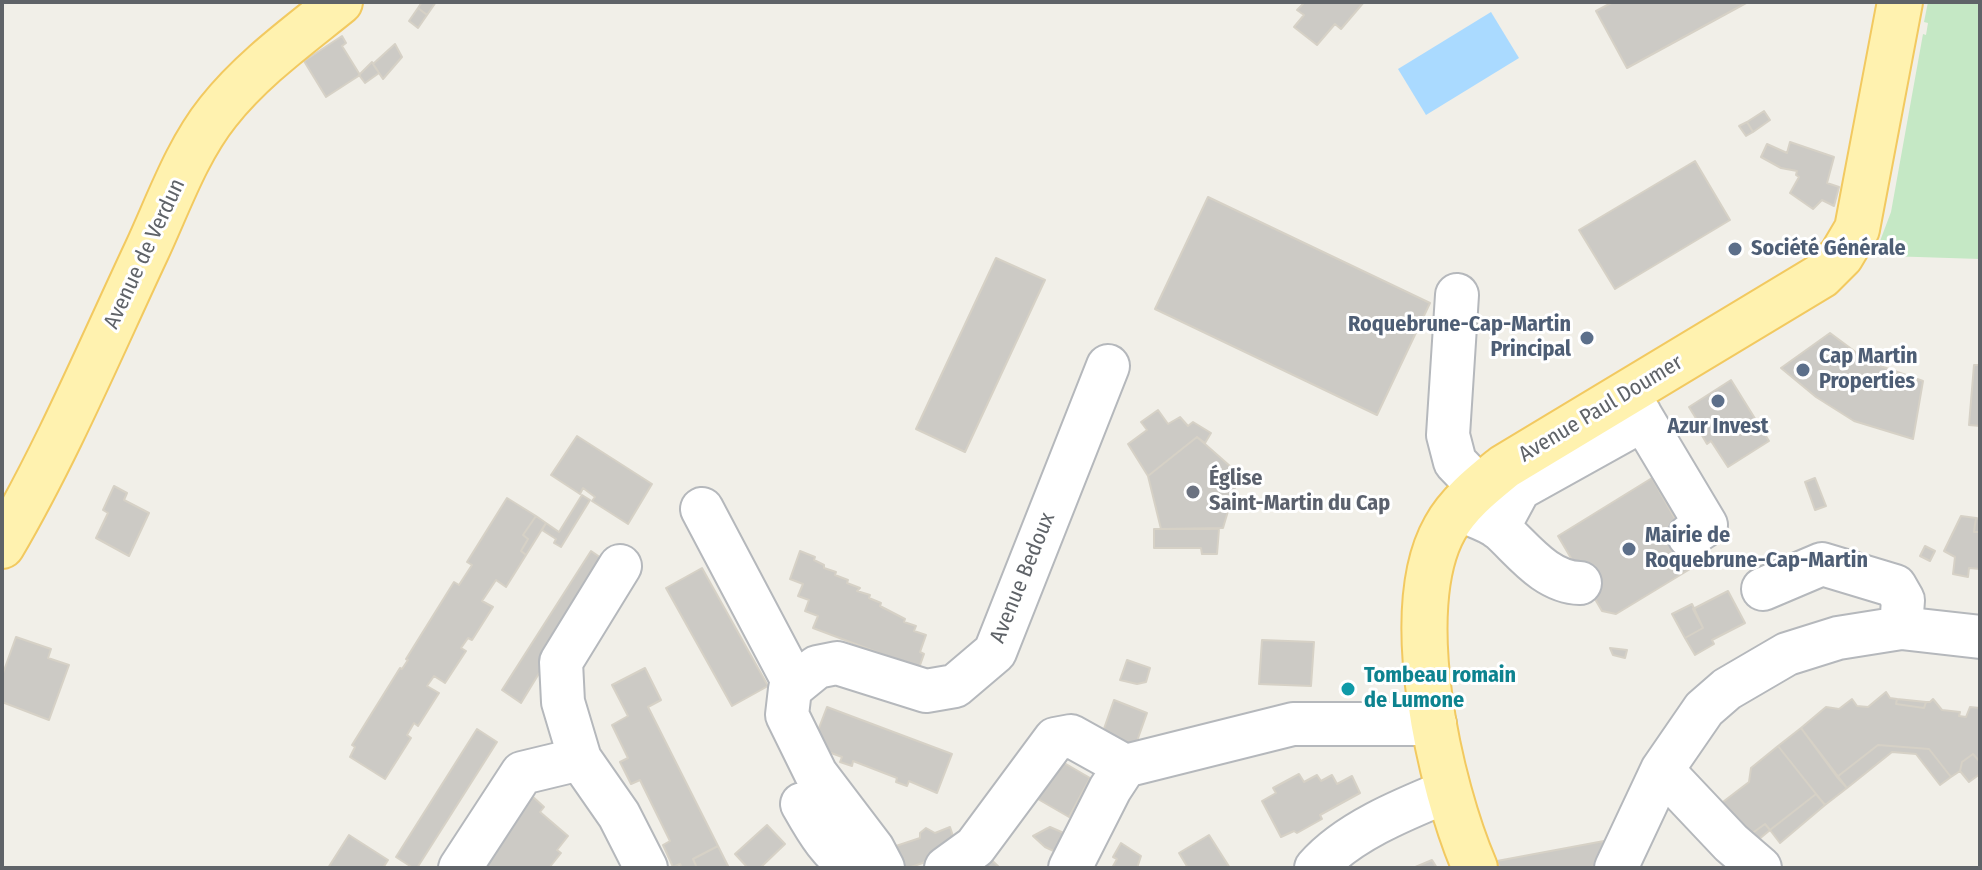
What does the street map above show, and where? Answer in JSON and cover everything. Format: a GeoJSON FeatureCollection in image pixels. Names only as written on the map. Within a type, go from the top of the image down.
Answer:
{"type":"FeatureCollection","features":[{"type":"Feature","properties":{"kind":"main road","name":"Avenue de Verdun"},"geometry":{"type":"LineString","coordinates":[[2,546],[91,370],[191,155],[211,123],[253,73],[340,2]]}},
{"type":"Feature","properties":{"kind":"main road","name":"Avenue Paul Doumer"},"geometry":{"type":"LineString","coordinates":[[1475,868],[1448,791],[1426,654],[1427,584],[1444,530],[1469,498],[1504,467],[1633,404],[1821,276],[1841,256],[1857,229],[1900,2]]}},
{"type":"Feature","properties":{"kind":"street"},"geometry":{"type":"LineString","coordinates":[[1457,295],[1448,435],[1469,498],[1536,564],[1566,582],[1580,583]]}},
{"type":"Feature","properties":{"kind":"street","name":"Avenue Bedoux"},"geometry":{"type":"LineString","coordinates":[[795,685],[817,667],[837,663],[926,691],[955,686],[995,652],[1108,366]]}},
{"type":"Feature","properties":{"kind":"street"},"geometry":{"type":"LineString","coordinates":[[1498,528],[1519,489],[1634,425],[1633,404]]}},
{"type":"Feature","properties":{"kind":"street"},"geometry":{"type":"LineString","coordinates":[[1633,404],[1706,525],[1689,536]]}},
{"type":"Feature","properties":{"kind":"street"},"geometry":{"type":"LineString","coordinates":[[702,509],[795,685],[790,689],[787,715],[816,774],[873,849],[875,867],[840,857],[814,825],[802,804]]}},
{"type":"Feature","properties":{"kind":"street"},"geometry":{"type":"LineString","coordinates":[[1763,589],[1822,564],[1895,586],[1903,600],[1901,628]]}},
{"type":"Feature","properties":{"kind":"street"},"geometry":{"type":"LineString","coordinates":[[620,566],[561,662],[563,702],[580,759],[619,815],[646,868]]}},
{"type":"Feature","properties":{"kind":"street"},"geometry":{"type":"LineString","coordinates":[[1616,868],[1662,770],[1704,709],[1756,670],[1787,654],[1838,638],[1901,628],[1980,637]]}},
{"type":"Feature","properties":{"kind":"street"},"geometry":{"type":"LineString","coordinates":[[1070,868],[1125,766],[1293,724],[1435,724]]}},
{"type":"Feature","properties":{"kind":"street"},"geometry":{"type":"LineString","coordinates":[[946,868],[975,847],[1055,739],[1071,736],[1125,766]]}},
{"type":"Feature","properties":{"kind":"street"},"geometry":{"type":"LineString","coordinates":[[460,868],[522,773],[580,759]]}},
{"type":"Feature","properties":{"kind":"street"},"geometry":{"type":"LineString","coordinates":[[1662,770],[1731,843],[1760,868]]}},
{"type":"Feature","properties":{"kind":"street"},"geometry":{"type":"LineString","coordinates":[[1316,868],[1330,852],[1403,810],[1448,791]]}},
{"type":"Feature","properties":{"kind":"green space"},"geometry":{"type":"Polygon","coordinates":[[[1928,2],[1980,2],[1980,259],[1887,256],[1877,249],[1891,212],[1923,34],[1926,35],[1928,23],[1924,22],[1928,2]]]}},
{"type":"Feature","properties":{"kind":"water"},"geometry":{"type":"Polygon","coordinates":[[[1491,12],[1519,58],[1426,115],[1398,69],[1491,12]]]}},
{"type":"Feature","properties":{"kind":"building"},"geometry":{"type":"Polygon","coordinates":[[[422,2],[436,2],[427,15],[418,8],[422,2]]]}},
{"type":"Feature","properties":{"kind":"building"},"geometry":{"type":"Polygon","coordinates":[[[1305,2],[1364,2],[1341,29],[1335,24],[1317,45],[1294,27],[1304,15],[1297,10],[1305,2]]]}},
{"type":"Feature","properties":{"kind":"building"},"geometry":{"type":"Polygon","coordinates":[[[1613,2],[1748,2],[1627,68],[1596,11],[1613,2]]]}},
{"type":"Feature","properties":{"kind":"building"},"geometry":{"type":"Polygon","coordinates":[[[418,8],[427,15],[418,28],[409,21],[418,8]]]}},
{"type":"Feature","properties":{"kind":"building"},"geometry":{"type":"Polygon","coordinates":[[[342,36],[346,43],[342,46],[360,75],[326,97],[304,61],[342,36]]]}},
{"type":"Feature","properties":{"kind":"building"},"geometry":{"type":"Polygon","coordinates":[[[395,44],[402,57],[383,79],[373,64],[395,44]]]}},
{"type":"Feature","properties":{"kind":"building"},"geometry":{"type":"Polygon","coordinates":[[[372,62],[379,73],[365,83],[359,75],[372,62]]]}},
{"type":"Feature","properties":{"kind":"building"},"geometry":{"type":"Polygon","coordinates":[[[1764,111],[1770,120],[1753,132],[1747,122],[1764,111]]]}},
{"type":"Feature","properties":{"kind":"building"},"geometry":{"type":"Polygon","coordinates":[[[1747,122],[1753,132],[1746,136],[1739,126],[1747,122]]]}},
{"type":"Feature","properties":{"kind":"building"},"geometry":{"type":"Polygon","coordinates":[[[1790,142],[1834,157],[1827,183],[1839,187],[1834,206],[1822,200],[1813,209],[1790,193],[1799,177],[1797,171],[1781,168],[1761,157],[1767,144],[1787,153],[1790,142]]]}},
{"type":"Feature","properties":{"kind":"building"},"geometry":{"type":"Polygon","coordinates":[[[1695,161],[1730,220],[1615,289],[1579,230],[1695,161]]]}},
{"type":"Feature","properties":{"kind":"building"},"geometry":{"type":"Polygon","coordinates":[[[1208,197],[1430,303],[1377,415],[1155,309],[1208,197]]]}},
{"type":"Feature","properties":{"kind":"building"},"geometry":{"type":"Polygon","coordinates":[[[996,258],[1045,280],[965,452],[916,429],[996,258]]]}},
{"type":"Feature","properties":{"kind":"building"},"geometry":{"type":"Polygon","coordinates":[[[1830,333],[1869,362],[1923,381],[1913,439],[1854,421],[1816,397],[1781,368],[1830,333]]]}},
{"type":"Feature","properties":{"kind":"building"},"geometry":{"type":"Polygon","coordinates":[[[1974,365],[1980,365],[1980,426],[1969,425],[1974,365]]]}},
{"type":"Feature","properties":{"kind":"building"},"geometry":{"type":"Polygon","coordinates":[[[1731,380],[1769,441],[1728,467],[1711,441],[1707,444],[1689,407],[1731,380]]]}},
{"type":"Feature","properties":{"kind":"building"},"geometry":{"type":"Polygon","coordinates":[[[1158,410],[1168,424],[1180,417],[1188,426],[1193,422],[1211,433],[1205,443],[1197,437],[1148,476],[1128,444],[1147,430],[1141,422],[1158,410]]]}},
{"type":"Feature","properties":{"kind":"building"},"geometry":{"type":"Polygon","coordinates":[[[577,436],[652,484],[628,524],[592,501],[595,497],[583,488],[580,494],[551,475],[577,436]]]}},
{"type":"Feature","properties":{"kind":"building","name":"Église Saint-Martin du Cap"},"geometry":{"type":"Polygon","coordinates":[[[1197,437],[1239,474],[1223,528],[1161,529],[1148,476],[1197,437]]]}},
{"type":"Feature","properties":{"kind":"building","name":"Mairie de Roquebrune-Cap-Martin"},"geometry":{"type":"Polygon","coordinates":[[[1652,478],[1700,563],[1616,614],[1602,611],[1558,536],[1652,478]]]}},
{"type":"Feature","properties":{"kind":"building"},"geometry":{"type":"Polygon","coordinates":[[[1815,478],[1826,506],[1815,510],[1805,482],[1815,478]]]}},
{"type":"Feature","properties":{"kind":"building"},"geometry":{"type":"Polygon","coordinates":[[[114,486],[127,493],[124,500],[149,513],[129,556],[96,538],[108,513],[103,510],[114,486]]]}},
{"type":"Feature","properties":{"kind":"building"},"geometry":{"type":"Polygon","coordinates":[[[582,495],[590,500],[561,547],[554,543],[556,539],[542,530],[546,523],[559,532],[582,495]]]}},
{"type":"Feature","properties":{"kind":"building"},"geometry":{"type":"Polygon","coordinates":[[[507,498],[536,516],[523,535],[528,539],[521,551],[526,555],[506,587],[496,580],[482,601],[493,607],[472,640],[468,638],[461,648],[466,651],[445,683],[434,676],[427,686],[439,693],[418,726],[414,723],[407,735],[411,738],[385,779],[350,757],[355,747],[352,745],[454,582],[459,585],[472,565],[467,562],[507,498]]]}},
{"type":"Feature","properties":{"kind":"building"},"geometry":{"type":"Polygon","coordinates":[[[536,516],[546,523],[526,555],[521,551],[528,539],[523,535],[536,516]]]}},
{"type":"Feature","properties":{"kind":"building"},"geometry":{"type":"Polygon","coordinates":[[[1961,516],[1976,518],[1974,532],[1980,532],[1980,569],[1969,568],[1968,577],[1953,574],[1955,557],[1944,551],[1961,516]]]}},
{"type":"Feature","properties":{"kind":"building"},"geometry":{"type":"Polygon","coordinates":[[[1976,518],[1980,519],[1980,532],[1974,532],[1976,518]]]}},
{"type":"Feature","properties":{"kind":"building"},"geometry":{"type":"Polygon","coordinates":[[[1154,529],[1219,529],[1217,554],[1202,554],[1201,548],[1154,548],[1154,529]]]}},
{"type":"Feature","properties":{"kind":"building"},"geometry":{"type":"Polygon","coordinates":[[[1925,546],[1935,551],[1930,561],[1920,556],[1925,546]]]}},
{"type":"Feature","properties":{"kind":"building"},"geometry":{"type":"Polygon","coordinates":[[[591,551],[607,562],[521,703],[502,690],[591,551]]]}},
{"type":"Feature","properties":{"kind":"building"},"geometry":{"type":"Polygon","coordinates":[[[800,551],[815,557],[814,560],[824,568],[860,588],[857,591],[870,595],[869,598],[881,603],[880,606],[905,619],[904,622],[916,626],[914,631],[926,635],[919,668],[813,628],[818,616],[805,611],[809,600],[798,596],[803,584],[790,579],[800,551]]]}},
{"type":"Feature","properties":{"kind":"building"},"geometry":{"type":"Polygon","coordinates":[[[702,568],[768,686],[732,706],[666,588],[702,568]]]}},
{"type":"Feature","properties":{"kind":"building"},"geometry":{"type":"Polygon","coordinates":[[[1728,591],[1745,623],[1712,640],[1714,644],[1695,655],[1685,638],[1703,628],[1693,609],[1728,591]]]}},
{"type":"Feature","properties":{"kind":"building"},"geometry":{"type":"Polygon","coordinates":[[[1692,604],[1703,628],[1685,638],[1672,614],[1692,604]]]}},
{"type":"Feature","properties":{"kind":"building"},"geometry":{"type":"Polygon","coordinates":[[[16,637],[51,649],[48,658],[69,665],[49,720],[2,702],[2,676],[16,637]]]}},
{"type":"Feature","properties":{"kind":"building"},"geometry":{"type":"Polygon","coordinates":[[[1262,640],[1314,642],[1311,686],[1259,684],[1262,640]]]}},
{"type":"Feature","properties":{"kind":"building"},"geometry":{"type":"Polygon","coordinates":[[[1610,648],[1627,650],[1625,658],[1613,655],[1610,648]]]}},
{"type":"Feature","properties":{"kind":"building"},"geometry":{"type":"Polygon","coordinates":[[[1127,660],[1150,668],[1146,682],[1137,684],[1120,680],[1127,660]]]}},
{"type":"Feature","properties":{"kind":"building"},"geometry":{"type":"Polygon","coordinates":[[[645,668],[661,700],[648,707],[718,846],[693,859],[697,868],[682,868],[680,864],[673,867],[663,845],[670,841],[640,780],[631,784],[620,762],[628,758],[612,725],[628,716],[612,685],[645,668]]]}},
{"type":"Feature","properties":{"kind":"building"},"geometry":{"type":"Polygon","coordinates":[[[1886,692],[1890,698],[1897,699],[1896,704],[1924,708],[1926,702],[1933,699],[1942,710],[1960,712],[1959,716],[1966,717],[1970,707],[1980,708],[1980,762],[1973,754],[1962,762],[1960,771],[1951,777],[1929,749],[1878,745],[1837,777],[1801,728],[1826,707],[1839,709],[1852,699],[1857,706],[1868,707],[1886,692]]]}},
{"type":"Feature","properties":{"kind":"building"},"geometry":{"type":"Polygon","coordinates":[[[1897,699],[1926,702],[1924,708],[1896,704],[1897,699]]]}},
{"type":"Feature","properties":{"kind":"building"},"geometry":{"type":"Polygon","coordinates":[[[1114,700],[1147,713],[1132,755],[1099,743],[1114,700]]]}},
{"type":"Feature","properties":{"kind":"building"},"geometry":{"type":"Polygon","coordinates":[[[827,707],[952,754],[937,793],[909,781],[907,786],[896,782],[897,778],[853,761],[852,766],[840,762],[842,757],[812,746],[827,707]]]}},
{"type":"Feature","properties":{"kind":"building"},"geometry":{"type":"Polygon","coordinates":[[[1801,728],[1847,788],[1825,805],[1778,746],[1801,728]]]}},
{"type":"Feature","properties":{"kind":"building"},"geometry":{"type":"Polygon","coordinates":[[[477,729],[497,742],[417,868],[413,868],[396,857],[477,729]]]}},
{"type":"Feature","properties":{"kind":"building"},"geometry":{"type":"Polygon","coordinates":[[[1878,745],[1929,749],[1951,777],[1940,785],[1916,754],[1892,752],[1847,788],[1837,777],[1878,745]]]}},
{"type":"Feature","properties":{"kind":"building"},"geometry":{"type":"Polygon","coordinates":[[[1778,746],[1816,794],[1770,830],[1765,824],[1747,837],[1715,808],[1749,782],[1751,768],[1778,746]]]}},
{"type":"Feature","properties":{"kind":"building"},"geometry":{"type":"Polygon","coordinates":[[[1973,754],[1980,762],[1980,774],[1969,782],[1960,771],[1962,762],[1973,754]]]}},
{"type":"Feature","properties":{"kind":"building"},"geometry":{"type":"Polygon","coordinates":[[[1054,757],[1090,778],[1069,817],[1031,795],[1054,757]]]}},
{"type":"Feature","properties":{"kind":"building"},"geometry":{"type":"Polygon","coordinates":[[[1299,774],[1304,782],[1317,775],[1321,781],[1332,775],[1337,784],[1352,776],[1360,793],[1320,815],[1322,819],[1297,833],[1294,831],[1281,837],[1262,801],[1276,793],[1273,788],[1299,774]]]}},
{"type":"Feature","properties":{"kind":"building"},"geometry":{"type":"Polygon","coordinates":[[[1816,794],[1825,805],[1780,843],[1770,830],[1816,794]]]}},
{"type":"Feature","properties":{"kind":"building"},"geometry":{"type":"Polygon","coordinates":[[[532,796],[544,807],[540,812],[568,836],[557,850],[561,853],[549,868],[483,868],[532,796]]]}},
{"type":"Feature","properties":{"kind":"building"},"geometry":{"type":"Polygon","coordinates":[[[1765,824],[1770,830],[1752,845],[1747,837],[1765,824]]]}},
{"type":"Feature","properties":{"kind":"building"},"geometry":{"type":"Polygon","coordinates":[[[767,825],[785,844],[760,868],[748,868],[735,854],[767,825]]]}},
{"type":"Feature","properties":{"kind":"building"},"geometry":{"type":"Polygon","coordinates":[[[950,827],[958,851],[908,868],[893,868],[893,847],[920,838],[920,833],[926,828],[935,833],[950,827]]]}},
{"type":"Feature","properties":{"kind":"building"},"geometry":{"type":"Polygon","coordinates":[[[1050,827],[1066,834],[1058,853],[1033,836],[1050,827]]]}},
{"type":"Feature","properties":{"kind":"building"},"geometry":{"type":"Polygon","coordinates":[[[349,835],[388,860],[383,868],[328,868],[349,835]]]}},
{"type":"Feature","properties":{"kind":"building"},"geometry":{"type":"Polygon","coordinates":[[[1209,835],[1230,868],[1188,868],[1179,853],[1209,835]]]}},
{"type":"Feature","properties":{"kind":"building"},"geometry":{"type":"Polygon","coordinates":[[[1604,841],[1596,866],[1500,868],[1497,861],[1604,841]]]}},
{"type":"Feature","properties":{"kind":"building"},"geometry":{"type":"Polygon","coordinates":[[[1121,843],[1141,856],[1137,868],[1112,868],[1117,859],[1113,857],[1121,843]]]}},
{"type":"Feature","properties":{"kind":"building"},"geometry":{"type":"Polygon","coordinates":[[[718,846],[729,868],[697,868],[693,859],[718,846]]]}},
{"type":"Feature","properties":{"kind":"building"},"geometry":{"type":"Polygon","coordinates":[[[982,851],[1000,868],[968,868],[982,851]]]}},
{"type":"Feature","properties":{"kind":"building"},"geometry":{"type":"Polygon","coordinates":[[[1432,860],[1437,868],[1413,868],[1432,860]]]}},
{"type":"Feature","properties":{"kind":"place","name":"Société Générale"},"geometry":{"type":"Point","coordinates":[1735,249]}},
{"type":"Feature","properties":{"kind":"place","name":"Roquebrune-Cap-Martin Principal"},"geometry":{"type":"Point","coordinates":[1587,338]}},
{"type":"Feature","properties":{"kind":"place","name":"Cap Martin Properties"},"geometry":{"type":"Point","coordinates":[1803,370]}},
{"type":"Feature","properties":{"kind":"place","name":"Azur Invest"},"geometry":{"type":"Point","coordinates":[1718,401]}},
{"type":"Feature","properties":{"kind":"place","name":"Église Saint-Martin du Cap"},"geometry":{"type":"Point","coordinates":[1193,492]}},
{"type":"Feature","properties":{"kind":"place","name":"Mairie de Roquebrune-Cap-Martin"},"geometry":{"type":"Point","coordinates":[1629,549]}},
{"type":"Feature","properties":{"kind":"place","name":"Tombeau romain de Lumone"},"geometry":{"type":"Point","coordinates":[1348,689]}}]}
